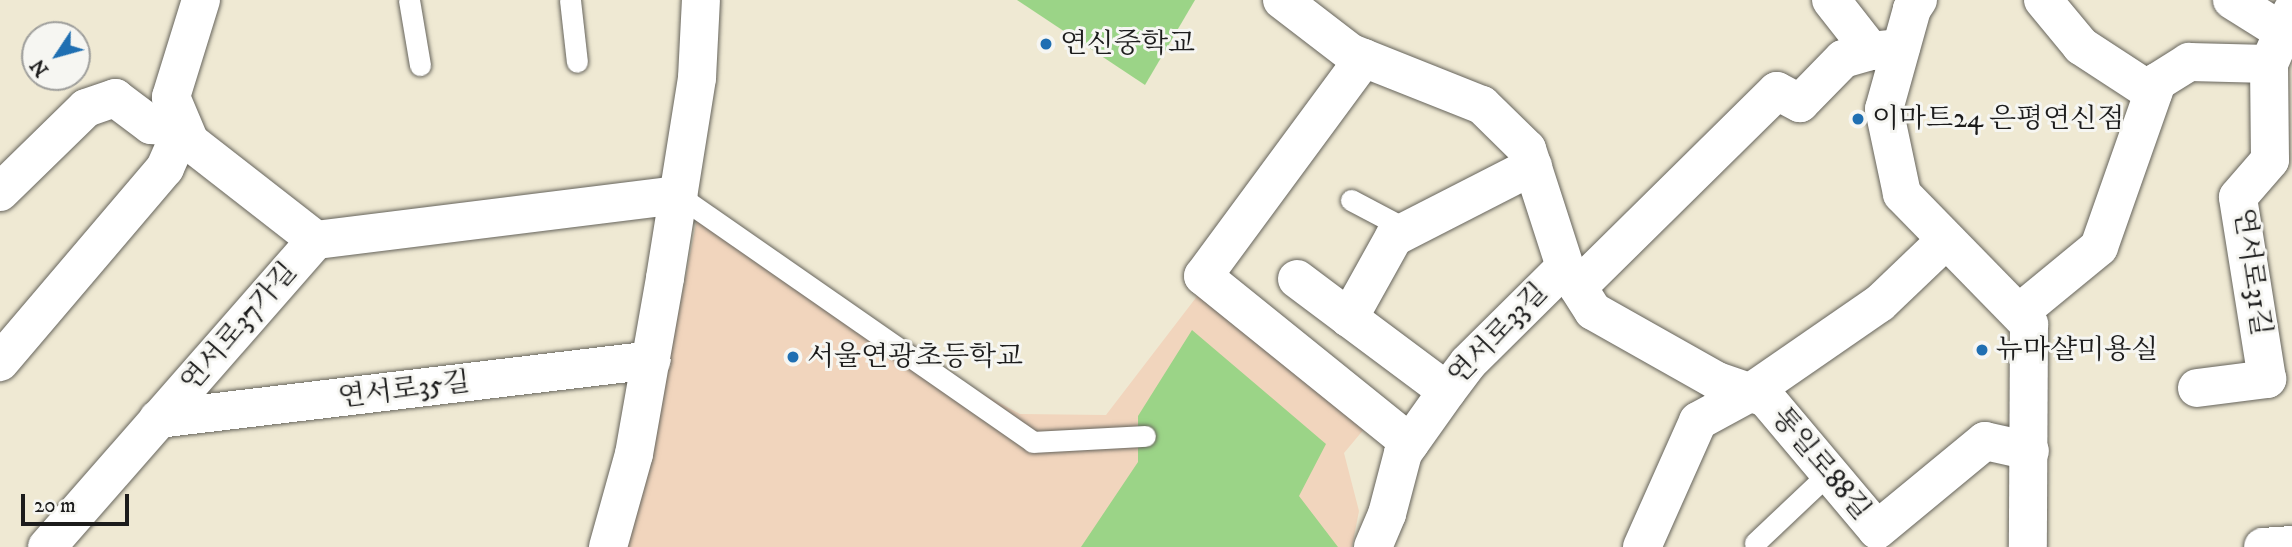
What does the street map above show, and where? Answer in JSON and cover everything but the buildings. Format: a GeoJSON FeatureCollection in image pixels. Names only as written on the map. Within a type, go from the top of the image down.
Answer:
{"type":"FeatureCollection","features":[{"type":"Feature","properties":{"kind":"street","name":"연서로37가길"},"geometry":{"type":"LineString","coordinates":[[47,547],[316,240],[190,142],[171,97],[201,0]]}},
{"type":"Feature","properties":{"kind":"street"},"geometry":{"type":"LineString","coordinates":[[608,547],[634,454],[651,360],[697,78],[701,0]]}},
{"type":"Feature","properties":{"kind":"street","name":"연서로33길"},"geometry":{"type":"LineString","coordinates":[[1282,0],[1351,53],[1482,104],[1527,149],[1571,277],[1593,311],[1717,381],[1748,394]]}},
{"type":"Feature","properties":{"kind":"street"},"geometry":{"type":"LineString","coordinates":[[1831,0],[1886,49]]}},
{"type":"Feature","properties":{"kind":"street"},"geometry":{"type":"LineString","coordinates":[[1918,0],[1886,49],[1884,109],[1902,194],[2029,324],[2030,546]]}},
{"type":"Feature","properties":{"kind":"street"},"geometry":{"type":"LineString","coordinates":[[2043,0],[2081,46],[2153,93]]}},
{"type":"Feature","properties":{"kind":"street"},"geometry":{"type":"LineString","coordinates":[[2232,0],[2281,35]]}},
{"type":"Feature","properties":{"kind":"street"},"geometry":{"type":"LineString","coordinates":[[2020,312],[2099,247],[2157,82],[2189,62],[2281,35]]}},
{"type":"Feature","properties":{"kind":"street","name":"연서로31길"},"geometry":{"type":"LineString","coordinates":[[2197,388],[2267,379],[2238,198],[2270,160],[2281,35]]}},
{"type":"Feature","properties":{"kind":"street","name":"연서로33길"},"geometry":{"type":"LineString","coordinates":[[1297,279],[1447,391],[1468,363],[1571,277],[1777,90],[1800,103],[1843,59],[1886,49]]}},
{"type":"Feature","properties":{"kind":"street"},"geometry":{"type":"LineString","coordinates":[[1364,58],[1203,276],[1410,443]]}},
{"type":"Feature","properties":{"kind":"street"},"geometry":{"type":"LineString","coordinates":[[0,192],[86,108],[115,98],[151,125],[183,127],[165,168],[0,362]]}},
{"type":"Feature","properties":{"kind":"street"},"geometry":{"type":"LineString","coordinates":[[1349,318],[1394,237],[1533,166]]}},
{"type":"Feature","properties":{"kind":"street"},"geometry":{"type":"LineString","coordinates":[[316,240],[678,195]]}},
{"type":"Feature","properties":{"kind":"street"},"geometry":{"type":"LineString","coordinates":[[1642,547],[1698,421],[1748,394],[1880,303],[1946,240]]}},
{"type":"Feature","properties":{"kind":"street","name":"연서로35길"},"geometry":{"type":"LineString","coordinates":[[158,419],[651,360]]}},
{"type":"Feature","properties":{"kind":"street"},"geometry":{"type":"LineString","coordinates":[[1373,547],[1387,514],[1403,453],[1447,391]]}},
{"type":"Feature","properties":{"kind":"street","name":"통일로88길"},"geometry":{"type":"LineString","coordinates":[[1748,394],[1766,398],[1877,530],[1985,441],[2030,452]]}},
{"type":"Feature","properties":{"kind":"street"},"geometry":{"type":"LineString","coordinates":[[2263,547],[2292,545]]}},
{"type":"Feature","properties":{"kind":"lane"},"geometry":{"type":"LineString","coordinates":[[409,0],[420,65]]}},
{"type":"Feature","properties":{"kind":"lane"},"geometry":{"type":"LineString","coordinates":[[570,0],[578,62]]}},
{"type":"Feature","properties":{"kind":"lane"},"geometry":{"type":"LineString","coordinates":[[678,195],[1033,442],[1145,436]]}},
{"type":"Feature","properties":{"kind":"lane"},"geometry":{"type":"LineString","coordinates":[[1351,200],[1408,230]]}},
{"type":"Feature","properties":{"kind":"lane"},"geometry":{"type":"LineString","coordinates":[[1755,543],[1829,472]]}},
{"type":"Feature","properties":{"kind":"shaded area","name":"서울연광초등학교"},"geometry":{"type":"Polygon","coordinates":[[[700,204],[845,317],[1020,414],[1106,415],[1198,295],[1375,416],[1344,453],[1359,511],[1352,547],[618,547],[662,396],[700,204]]]}},
{"type":"Feature","properties":{"kind":"green space"},"geometry":{"type":"Polygon","coordinates":[[[1017,0],[1195,0],[1145,85],[1017,0]]]}},
{"type":"Feature","properties":{"kind":"green space"},"geometry":{"type":"Polygon","coordinates":[[[1192,330],[1326,444],[1299,496],[1338,547],[1081,547],[1138,462],[1138,416],[1192,330]]]}},
{"type":"Feature","properties":{"kind":"place","name":"연신중학교"},"geometry":{"type":"Point","coordinates":[1046,44]}},
{"type":"Feature","properties":{"kind":"place","name":"이마트24 은평연신점"},"geometry":{"type":"Point","coordinates":[1858,119]}},
{"type":"Feature","properties":{"kind":"place","name":"뉴마샬미용실"},"geometry":{"type":"Point","coordinates":[1982,350]}},
{"type":"Feature","properties":{"kind":"place","name":"서울연광초등학교"},"geometry":{"type":"Point","coordinates":[793,357]}}]}
